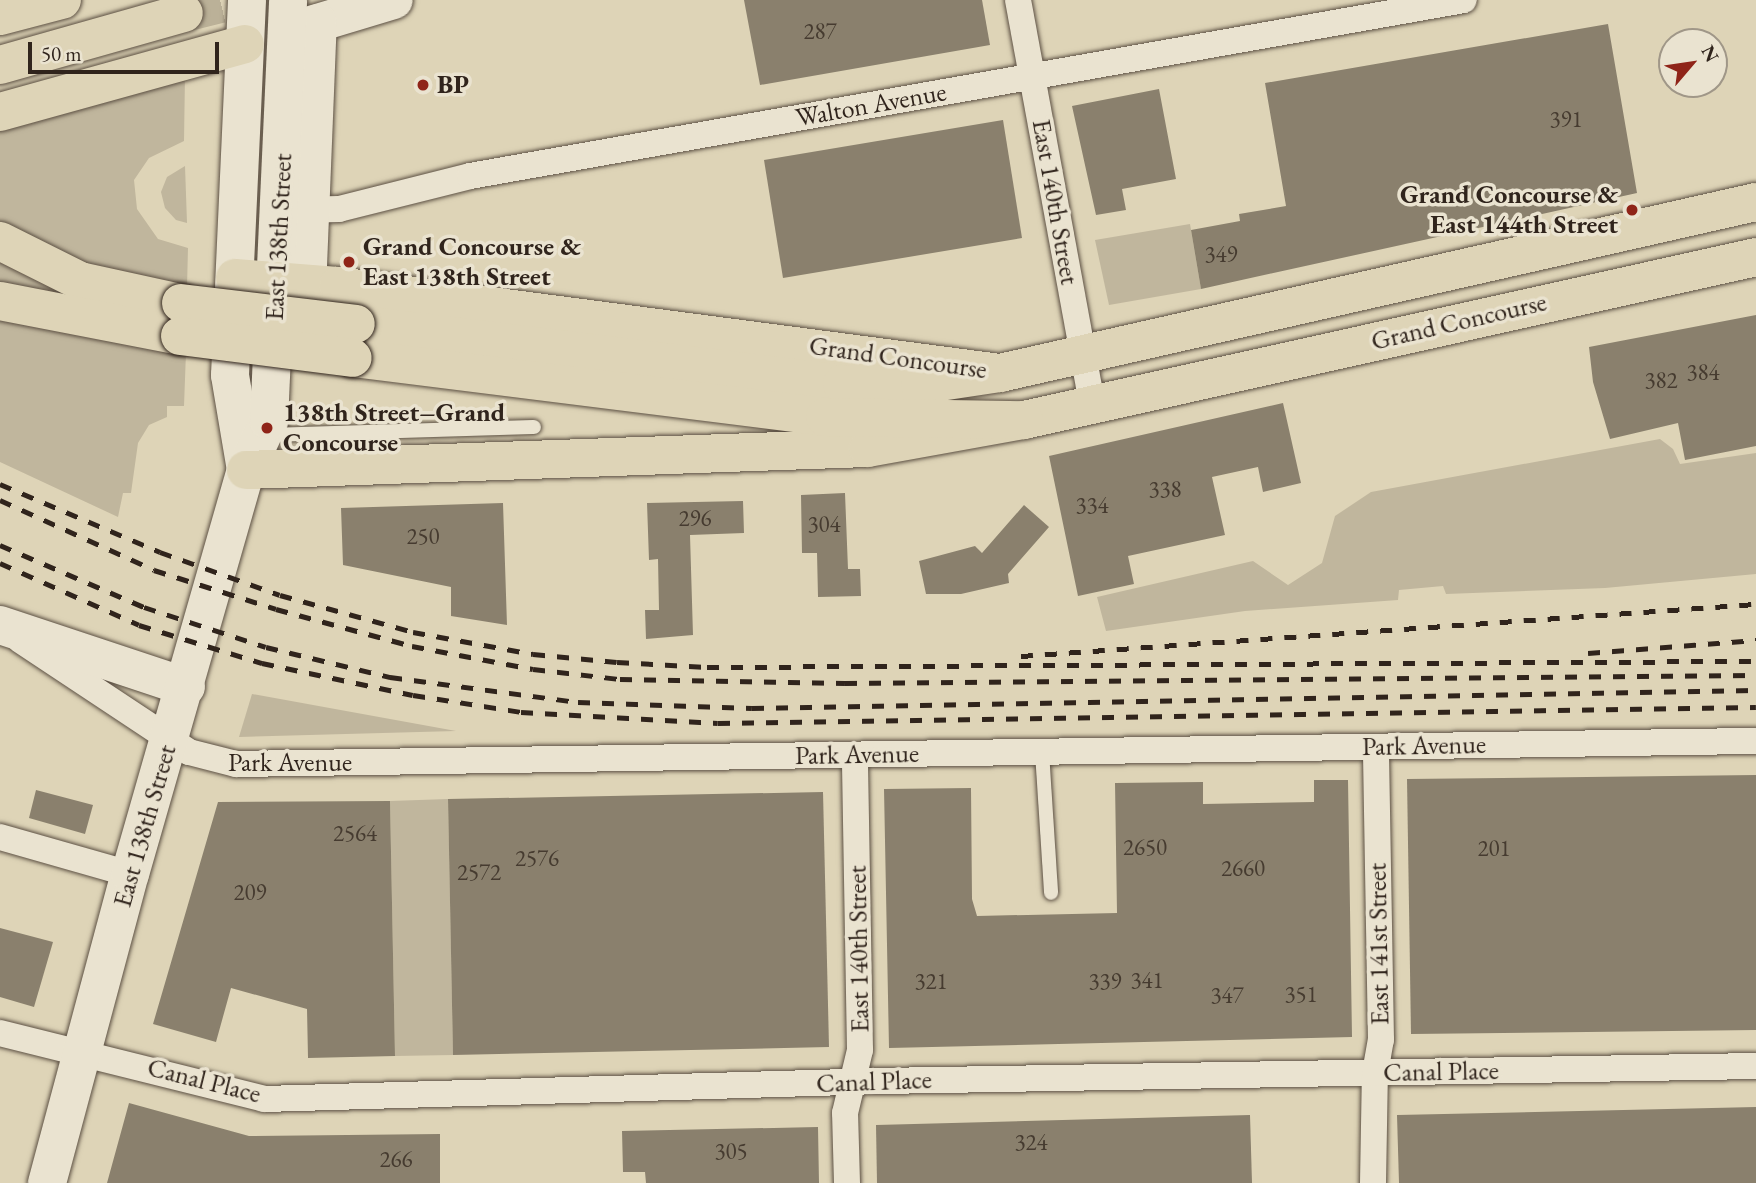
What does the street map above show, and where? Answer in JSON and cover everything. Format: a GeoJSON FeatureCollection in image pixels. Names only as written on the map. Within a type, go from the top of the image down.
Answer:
{"type":"FeatureCollection","features":[{"type":"Feature","properties":{"kind":"main road"},"geometry":{"type":"LineString","coordinates":[[0,16],[62,0]]}},
{"type":"Feature","properties":{"kind":"main road","name":"East 138th Street"},"geometry":{"type":"LineString","coordinates":[[246,470],[230,375],[247,0]]}},
{"type":"Feature","properties":{"kind":"main road"},"geometry":{"type":"LineString","coordinates":[[0,112],[245,44],[298,18],[394,0]]}},
{"type":"Feature","properties":{"kind":"main road"},"geometry":{"type":"LineString","coordinates":[[0,65],[184,13]]}},
{"type":"Feature","properties":{"kind":"main road","name":"East 138th Street"},"geometry":{"type":"LineString","coordinates":[[47,1183],[130,874],[186,687],[246,470],[265,428],[293,282],[298,18]]}},
{"type":"Feature","properties":{"kind":"main road","name":"Grand Concourse"},"geometry":{"type":"LineString","coordinates":[[235,278],[293,282],[1000,373],[1756,202]]}},
{"type":"Feature","properties":{"kind":"main road"},"geometry":{"type":"LineString","coordinates":[[0,241],[80,281],[181,319]]}},
{"type":"Feature","properties":{"kind":"main road","name":"Grand Concourse"},"geometry":{"type":"LineString","coordinates":[[246,470],[802,453],[878,446],[1024,420],[1756,257]]}},
{"type":"Feature","properties":{"kind":"main road"},"geometry":{"type":"LineString","coordinates":[[0,300],[355,341],[825,417],[1024,420]]}},
{"type":"Feature","properties":{"kind":"main road"},"geometry":{"type":"LineString","coordinates":[[355,341],[842,384],[920,385],[1000,373]]}},
{"type":"Feature","properties":{"kind":"main road"},"geometry":{"type":"LineString","coordinates":[[0,625],[186,687]]}},
{"type":"Feature","properties":{"kind":"street","name":"East 140th Street"},"geometry":{"type":"LineString","coordinates":[[1018,0],[1092,404]]}},
{"type":"Feature","properties":{"kind":"street","name":"Walton Avenue"},"geometry":{"type":"LineString","coordinates":[[296,210],[365,204],[470,176],[1464,0]]}},
{"type":"Feature","properties":{"kind":"street","name":"Park Avenue"},"geometry":{"type":"LineString","coordinates":[[0,625],[48,662],[169,741],[200,758],[236,764],[1756,741]]}},
{"type":"Feature","properties":{"kind":"street","name":"East 141st Street"},"geometry":{"type":"LineString","coordinates":[[1373,1183],[1375,1073],[1381,1040],[1376,747]]}},
{"type":"Feature","properties":{"kind":"street","name":"East 140th Street"},"geometry":{"type":"LineString","coordinates":[[847,1183],[845,1113],[860,1050],[855,756]]}},
{"type":"Feature","properties":{"kind":"street"},"geometry":{"type":"LineString","coordinates":[[0,837],[130,874]]}},
{"type":"Feature","properties":{"kind":"street","name":"Canal Place"},"geometry":{"type":"LineString","coordinates":[[0,1033],[83,1055],[151,1067],[264,1098],[1756,1066]]}},
{"type":"Feature","properties":{"kind":"lane"},"geometry":{"type":"LineString","coordinates":[[265,428],[534,428]]}},
{"type":"Feature","properties":{"kind":"lane"},"geometry":{"type":"LineString","coordinates":[[1042,752],[1051,893]]}},
{"type":"Feature","properties":{"kind":"shaded area"},"geometry":{"type":"Polygon","coordinates":[[[185,76],[184,141],[149,158],[134,180],[137,209],[158,239],[188,248],[187,287],[72,263],[0,221],[0,128],[185,76]]]}},
{"type":"Feature","properties":{"kind":"shaded area"},"geometry":{"type":"Polygon","coordinates":[[[185,166],[187,223],[176,220],[165,208],[161,192],[167,177],[185,166]]]}},
{"type":"Feature","properties":{"kind":"shaded area"},"geometry":{"type":"Polygon","coordinates":[[[1190,224],[1201,289],[1109,305],[1095,240],[1190,224]]]}},
{"type":"Feature","properties":{"kind":"shaded area"},"geometry":{"type":"Polygon","coordinates":[[[0,262],[82,303],[0,282],[0,262]]]}},
{"type":"Feature","properties":{"kind":"shaded area"},"geometry":{"type":"Polygon","coordinates":[[[0,314],[186,352],[184,406],[167,406],[167,417],[149,425],[138,443],[131,493],[123,493],[118,517],[0,462],[0,314]]]}},
{"type":"Feature","properties":{"kind":"shaded area"},"geometry":{"type":"Polygon","coordinates":[[[1660,439],[1673,449],[1680,464],[1756,453],[1756,574],[1605,588],[1446,594],[1443,586],[1399,590],[1398,600],[1245,611],[1106,631],[1097,597],[1253,561],[1288,585],[1322,563],[1335,516],[1371,492],[1660,439]]]}},
{"type":"Feature","properties":{"kind":"shaded area"},"geometry":{"type":"Polygon","coordinates":[[[252,694],[456,731],[239,737],[252,694]]]}},
{"type":"Feature","properties":{"kind":"shaded area"},"geometry":{"type":"Polygon","coordinates":[[[448,799],[453,1055],[395,1056],[390,801],[448,799]]]}},
{"type":"Feature","properties":{"kind":"building"},"geometry":{"type":"Polygon","coordinates":[[[744,0],[982,0],[990,45],[760,85],[744,0]]]}},
{"type":"Feature","properties":{"kind":"building"},"geometry":{"type":"Polygon","coordinates":[[[1608,24],[1637,193],[1201,289],[1191,230],[1240,221],[1239,214],[1286,206],[1265,83],[1608,24]]]}},
{"type":"Feature","properties":{"kind":"building"},"geometry":{"type":"Polygon","coordinates":[[[1159,89],[1176,179],[1122,189],[1126,210],[1096,215],[1072,106],[1159,89]]]}},
{"type":"Feature","properties":{"kind":"building"},"geometry":{"type":"Polygon","coordinates":[[[1003,120],[1022,238],[783,278],[764,160],[1003,120]]]}},
{"type":"Feature","properties":{"kind":"building"},"geometry":{"type":"Polygon","coordinates":[[[1756,315],[1756,446],[1685,460],[1678,423],[1610,439],[1593,382],[1589,347],[1756,315]]]}},
{"type":"Feature","properties":{"kind":"building"},"geometry":{"type":"Polygon","coordinates":[[[1283,403],[1301,483],[1263,492],[1258,467],[1212,477],[1225,535],[1128,556],[1134,584],[1078,596],[1049,456],[1283,403]]]}},
{"type":"Feature","properties":{"kind":"building"},"geometry":{"type":"Polygon","coordinates":[[[845,493],[848,569],[860,569],[861,596],[818,597],[817,553],[802,553],[801,495],[845,493]]]}},
{"type":"Feature","properties":{"kind":"building"},"geometry":{"type":"Polygon","coordinates":[[[743,501],[744,533],[690,535],[693,635],[646,639],[645,610],[659,610],[658,559],[649,560],[647,503],[743,501]]]}},
{"type":"Feature","properties":{"kind":"building"},"geometry":{"type":"Polygon","coordinates":[[[503,503],[507,625],[451,616],[451,587],[343,565],[341,508],[503,503]]]}},
{"type":"Feature","properties":{"kind":"building"},"geometry":{"type":"Polygon","coordinates":[[[1024,505],[1049,527],[1008,574],[1009,583],[961,594],[926,594],[919,561],[975,546],[982,553],[1024,505]]]}},
{"type":"Feature","properties":{"kind":"building"},"geometry":{"type":"Polygon","coordinates":[[[1756,775],[1756,1030],[1411,1034],[1407,779],[1756,775]]]}},
{"type":"Feature","properties":{"kind":"building"},"geometry":{"type":"Polygon","coordinates":[[[1314,780],[1348,780],[1352,1037],[889,1048],[884,789],[971,788],[972,899],[977,916],[1117,913],[1115,783],[1203,782],[1203,804],[1314,802],[1314,780]]]}},
{"type":"Feature","properties":{"kind":"building"},"geometry":{"type":"Polygon","coordinates":[[[36,790],[93,805],[85,834],[29,818],[36,790]]]}},
{"type":"Feature","properties":{"kind":"building"},"geometry":{"type":"Polygon","coordinates":[[[823,792],[829,1047],[453,1055],[448,799],[823,792]]]}},
{"type":"Feature","properties":{"kind":"building"},"geometry":{"type":"Polygon","coordinates":[[[390,801],[395,1056],[308,1058],[307,1009],[231,988],[216,1042],[153,1024],[218,802],[390,801]]]}},
{"type":"Feature","properties":{"kind":"building"},"geometry":{"type":"Polygon","coordinates":[[[0,928],[53,942],[34,1007],[0,997],[0,928]]]}},
{"type":"Feature","properties":{"kind":"building"},"geometry":{"type":"Polygon","coordinates":[[[129,1103],[249,1136],[440,1134],[440,1183],[107,1183],[129,1103]]]}},
{"type":"Feature","properties":{"kind":"building"},"geometry":{"type":"Polygon","coordinates":[[[1756,1107],[1756,1183],[1399,1183],[1397,1115],[1756,1107]]]}},
{"type":"Feature","properties":{"kind":"building"},"geometry":{"type":"Polygon","coordinates":[[[1250,1115],[1252,1183],[877,1183],[876,1125],[1250,1115]]]}},
{"type":"Feature","properties":{"kind":"building"},"geometry":{"type":"Polygon","coordinates":[[[818,1127],[819,1183],[646,1183],[645,1172],[623,1172],[622,1131],[818,1127]]]}},
{"type":"Feature","properties":{"kind":"tunnel"},"geometry":{"type":"LineString","coordinates":[[184,13],[237,0]]}},
{"type":"Feature","properties":{"kind":"railway"},"geometry":{"type":"LineString","coordinates":[[0,484],[160,552],[280,595],[413,632],[533,654],[707,667],[1756,661]]}},
{"type":"Feature","properties":{"kind":"railway"},"geometry":{"type":"LineString","coordinates":[[0,500],[154,570],[276,609],[412,646],[533,669],[620,679],[845,683],[1756,675]]}},
{"type":"Feature","properties":{"kind":"railway"},"geometry":{"type":"LineString","coordinates":[[0,545],[144,607],[266,647],[390,677],[578,702],[752,708],[1756,690]]}},
{"type":"Feature","properties":{"kind":"railway"},"geometry":{"type":"LineString","coordinates":[[0,563],[139,625],[262,663],[413,695],[521,712],[718,723],[1756,707]]}},
{"type":"Feature","properties":{"kind":"railway"},"geometry":{"type":"LineString","coordinates":[[1021,656],[1756,604]]}},
{"type":"Feature","properties":{"kind":"railway"},"geometry":{"type":"LineString","coordinates":[[1588,653],[1756,640]]}},
{"type":"Feature","properties":{"kind":"place","name":"BP"},"geometry":{"type":"Point","coordinates":[423,85]}},
{"type":"Feature","properties":{"kind":"place","name":"Grand Concourse & East 144th Street"},"geometry":{"type":"Point","coordinates":[1632,210]}},
{"type":"Feature","properties":{"kind":"place","name":"Grand Concourse & East 138th Street"},"geometry":{"type":"Point","coordinates":[349,262]}},
{"type":"Feature","properties":{"kind":"place","name":"138th Street–Grand Concourse"},"geometry":{"type":"Point","coordinates":[267,428]}}]}
